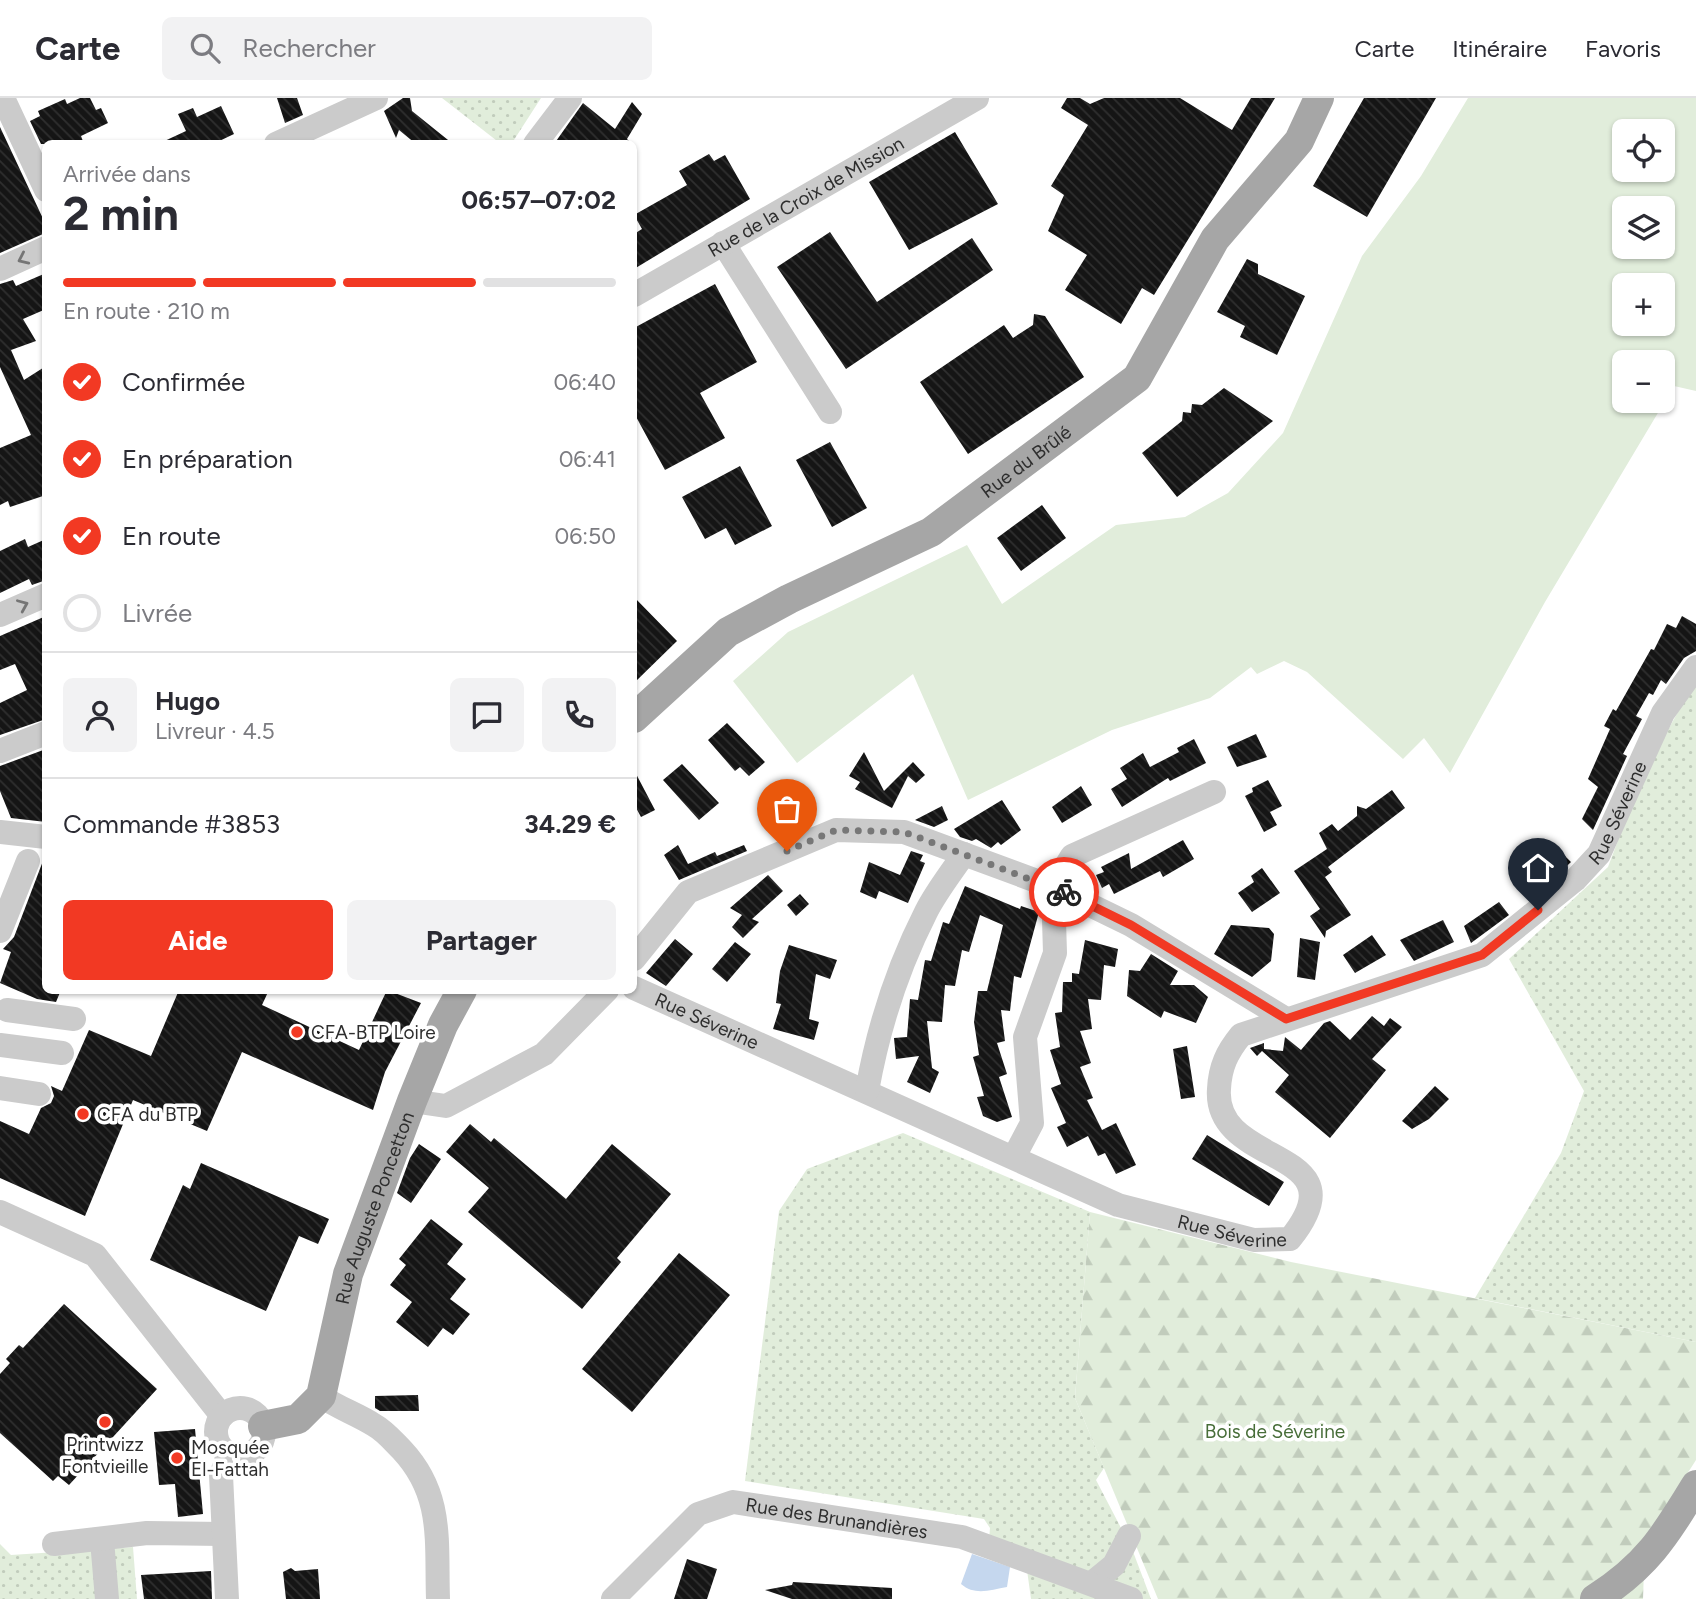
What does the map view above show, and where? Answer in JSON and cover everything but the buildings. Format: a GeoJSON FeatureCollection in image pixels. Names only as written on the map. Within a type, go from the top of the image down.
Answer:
{"type":"FeatureCollection","features":[{"type":"Feature","properties":{"kind":"main road","name":"Rue du Brûlé"},"geometry":{"type":"LineString","coordinates":[[637,715],[728,632],[789,599],[931,532],[1137,378],[1215,239],[1299,141],[1319,98]]}},
{"type":"Feature","properties":{"kind":"main road"},"geometry":{"type":"LineString","coordinates":[[412,1101],[443,1025],[460,994]]}},
{"type":"Feature","properties":{"kind":"main road","name":"Rue Auguste Poncetton"},"geometry":{"type":"LineString","coordinates":[[321,1396],[348,1274],[412,1101]]}},
{"type":"Feature","properties":{"kind":"main road"},"geometry":{"type":"LineString","coordinates":[[263,1426],[298,1419],[321,1396]]}},
{"type":"Feature","properties":{"kind":"main road"},"geometry":{"type":"LineString","coordinates":[[1595,1599],[1632,1572],[1659,1545],[1696,1485]]}},
{"type":"Feature","properties":{"kind":"main road"},"geometry":{"type":"LineString","coordinates":[[1630,1599],[1679,1550],[1696,1522]]}},
{"type":"Feature","properties":{"kind":"street"},"geometry":{"type":"LineString","coordinates":[[3,98],[42,181]]}},
{"type":"Feature","properties":{"kind":"street"},"geometry":{"type":"LineString","coordinates":[[285,140],[376,98]]}},
{"type":"Feature","properties":{"kind":"street"},"geometry":{"type":"LineString","coordinates":[[538,140],[570,98]]}},
{"type":"Feature","properties":{"kind":"street","name":"Rue de la Croix de Mission"},"geometry":{"type":"LineString","coordinates":[[637,293],[977,98]]}},
{"type":"Feature","properties":{"kind":"street"},"geometry":{"type":"LineString","coordinates":[[723,243],[831,412]]}},
{"type":"Feature","properties":{"kind":"street"},"geometry":{"type":"LineString","coordinates":[[0,269],[42,250]]}},
{"type":"Feature","properties":{"kind":"street"},"geometry":{"type":"LineString","coordinates":[[0,615],[42,597]]}},
{"type":"Feature","properties":{"kind":"street","name":"Rue Séverine"},"geometry":{"type":"LineString","coordinates":[[637,989],[1118,1205],[1254,1240],[1290,1239],[1307,1218],[1313,1194],[1307,1179],[1290,1165],[1244,1139],[1226,1121],[1218,1101],[1220,1074],[1241,1035],[1482,955],[1575,880],[1600,854],[1663,713],[1696,667]]}},
{"type":"Feature","properties":{"kind":"street"},"geometry":{"type":"LineString","coordinates":[[0,751],[42,735]]}},
{"type":"Feature","properties":{"kind":"street"},"geometry":{"type":"LineString","coordinates":[[1014,1157],[1032,1123],[1025,1037],[1055,953],[1053,887],[1072,856],[1214,792]]}},
{"type":"Feature","properties":{"kind":"street"},"geometry":{"type":"LineString","coordinates":[[637,955],[688,892],[836,830],[904,832],[1053,887],[1131,925],[1286,1019]]}},
{"type":"Feature","properties":{"kind":"street"},"geometry":{"type":"LineString","coordinates":[[0,832],[42,837]]}},
{"type":"Feature","properties":{"kind":"street"},"geometry":{"type":"LineString","coordinates":[[867,1091],[876,1038],[898,976],[926,911],[964,854]]}},
{"type":"Feature","properties":{"kind":"street"},"geometry":{"type":"LineString","coordinates":[[0,931],[28,861]]}},
{"type":"Feature","properties":{"kind":"street","name":"Rue Auguste Poncetton"},"geometry":{"type":"LineString","coordinates":[[412,1101],[446,1106],[544,1054],[603,994]]}},
{"type":"Feature","properties":{"kind":"street"},"geometry":{"type":"LineString","coordinates":[[0,1035],[4,1004],[74,1019]]}},
{"type":"Feature","properties":{"kind":"street"},"geometry":{"type":"LineString","coordinates":[[0,1045],[62,1053]]}},
{"type":"Feature","properties":{"kind":"street"},"geometry":{"type":"LineString","coordinates":[[0,1088],[39,1094]]}},
{"type":"Feature","properties":{"kind":"street"},"geometry":{"type":"LineString","coordinates":[[0,1212],[95,1255],[222,1416]]}},
{"type":"Feature","properties":{"kind":"street"},"geometry":{"type":"LineString","coordinates":[[321,1396],[343,1411],[374,1425],[423,1475],[431,1493],[435,1514],[438,1599]]}},
{"type":"Feature","properties":{"kind":"street"},"geometry":{"type":"LineString","coordinates":[[242,1408],[255,1414],[263,1426],[262,1442],[252,1454],[229,1454],[216,1437],[222,1416],[242,1408]]}},
{"type":"Feature","properties":{"kind":"street"},"geometry":{"type":"LineString","coordinates":[[227,1599],[221,1475],[229,1454]]}},
{"type":"Feature","properties":{"kind":"street","name":"Rue des Brunandières"},"geometry":{"type":"LineString","coordinates":[[613,1599],[698,1514],[733,1502],[962,1537],[1131,1599]]}},
{"type":"Feature","properties":{"kind":"street"},"geometry":{"type":"LineString","coordinates":[[54,1544],[147,1533],[223,1534]]}},
{"type":"Feature","properties":{"kind":"street"},"geometry":{"type":"LineString","coordinates":[[1092,1583],[1114,1565],[1125,1550],[1129,1536]]}},
{"type":"Feature","properties":{"kind":"street"},"geometry":{"type":"LineString","coordinates":[[102,1540],[107,1599]]}},
{"type":"Feature","properties":{"kind":"green space"},"geometry":{"type":"Polygon","coordinates":[[[442,98],[541,98],[514,140],[496,140],[442,98]]]}},
{"type":"Feature","properties":{"kind":"green space"},"geometry":{"type":"Polygon","coordinates":[[[1468,98],[1696,98],[1696,391],[1675,386],[1675,350],[1612,350],[1612,413],[1658,413],[1545,602],[1450,773],[1424,738],[1403,759],[1307,672],[1284,661],[1257,674],[1251,667],[1210,698],[1112,730],[968,800],[913,674],[797,763],[733,681],[788,632],[967,545],[1002,604],[1116,525],[1185,517],[1228,493],[1283,433],[1362,256],[1421,176],[1468,98]]]}},
{"type":"Feature","properties":{"kind":"green space"},"geometry":{"type":"Polygon","coordinates":[[[1696,679],[1696,1342],[1475,1298],[1561,1153],[1584,1091],[1509,959],[1608,867],[1641,779],[1696,679]]]}},
{"type":"Feature","properties":{"kind":"green space"},"geometry":{"type":"Polygon","coordinates":[[[903,1133],[1090,1212],[1075,1398],[1104,1468],[1096,1480],[1132,1549],[1151,1599],[1031,1599],[1027,1570],[989,1540],[990,1528],[984,1519],[745,1481],[779,1211],[807,1169],[903,1133]]]}},
{"type":"Feature","properties":{"kind":"green space","name":"Bois de Séverine"},"geometry":{"type":"Polygon","coordinates":[[[1090,1212],[1291,1262],[1696,1342],[1696,1460],[1645,1540],[1643,1599],[1158,1599],[1075,1398],[1090,1212]]]}},
{"type":"Feature","properties":{"kind":"green space"},"geometry":{"type":"Polygon","coordinates":[[[0,1544],[11,1555],[133,1547],[137,1599],[0,1599],[0,1544]]]}},
{"type":"Feature","properties":{"kind":"water"},"geometry":{"type":"Polygon","coordinates":[[[972,1554],[1010,1567],[1007,1587],[977,1591],[961,1584],[972,1554]]]}},
{"type":"Feature","properties":{"kind":"way so far"},"geometry":{"type":"LineString","coordinates":[[787,851],[836,830],[904,832],[1064,892]]}},
{"type":"Feature","properties":{"kind":"place","name":"CFA-BTP Loire"},"geometry":{"type":"Point","coordinates":[297,1032]}},
{"type":"Feature","properties":{"kind":"place","name":"CFA du BTP"},"geometry":{"type":"Point","coordinates":[83,1114]}},
{"type":"Feature","properties":{"kind":"place","name":"Printwizz Fontvieille"},"geometry":{"type":"Point","coordinates":[105,1422]}},
{"type":"Feature","properties":{"kind":"place","name":"Mosquée El-Fattah"},"geometry":{"type":"Point","coordinates":[177,1458]}},
{"type":"Feature","properties":{"kind":"route"},"geometry":{"type":"LineString","coordinates":[[1064,892],[1131,925],[1286,1019],[1482,955],[1538,910]]}}]}
